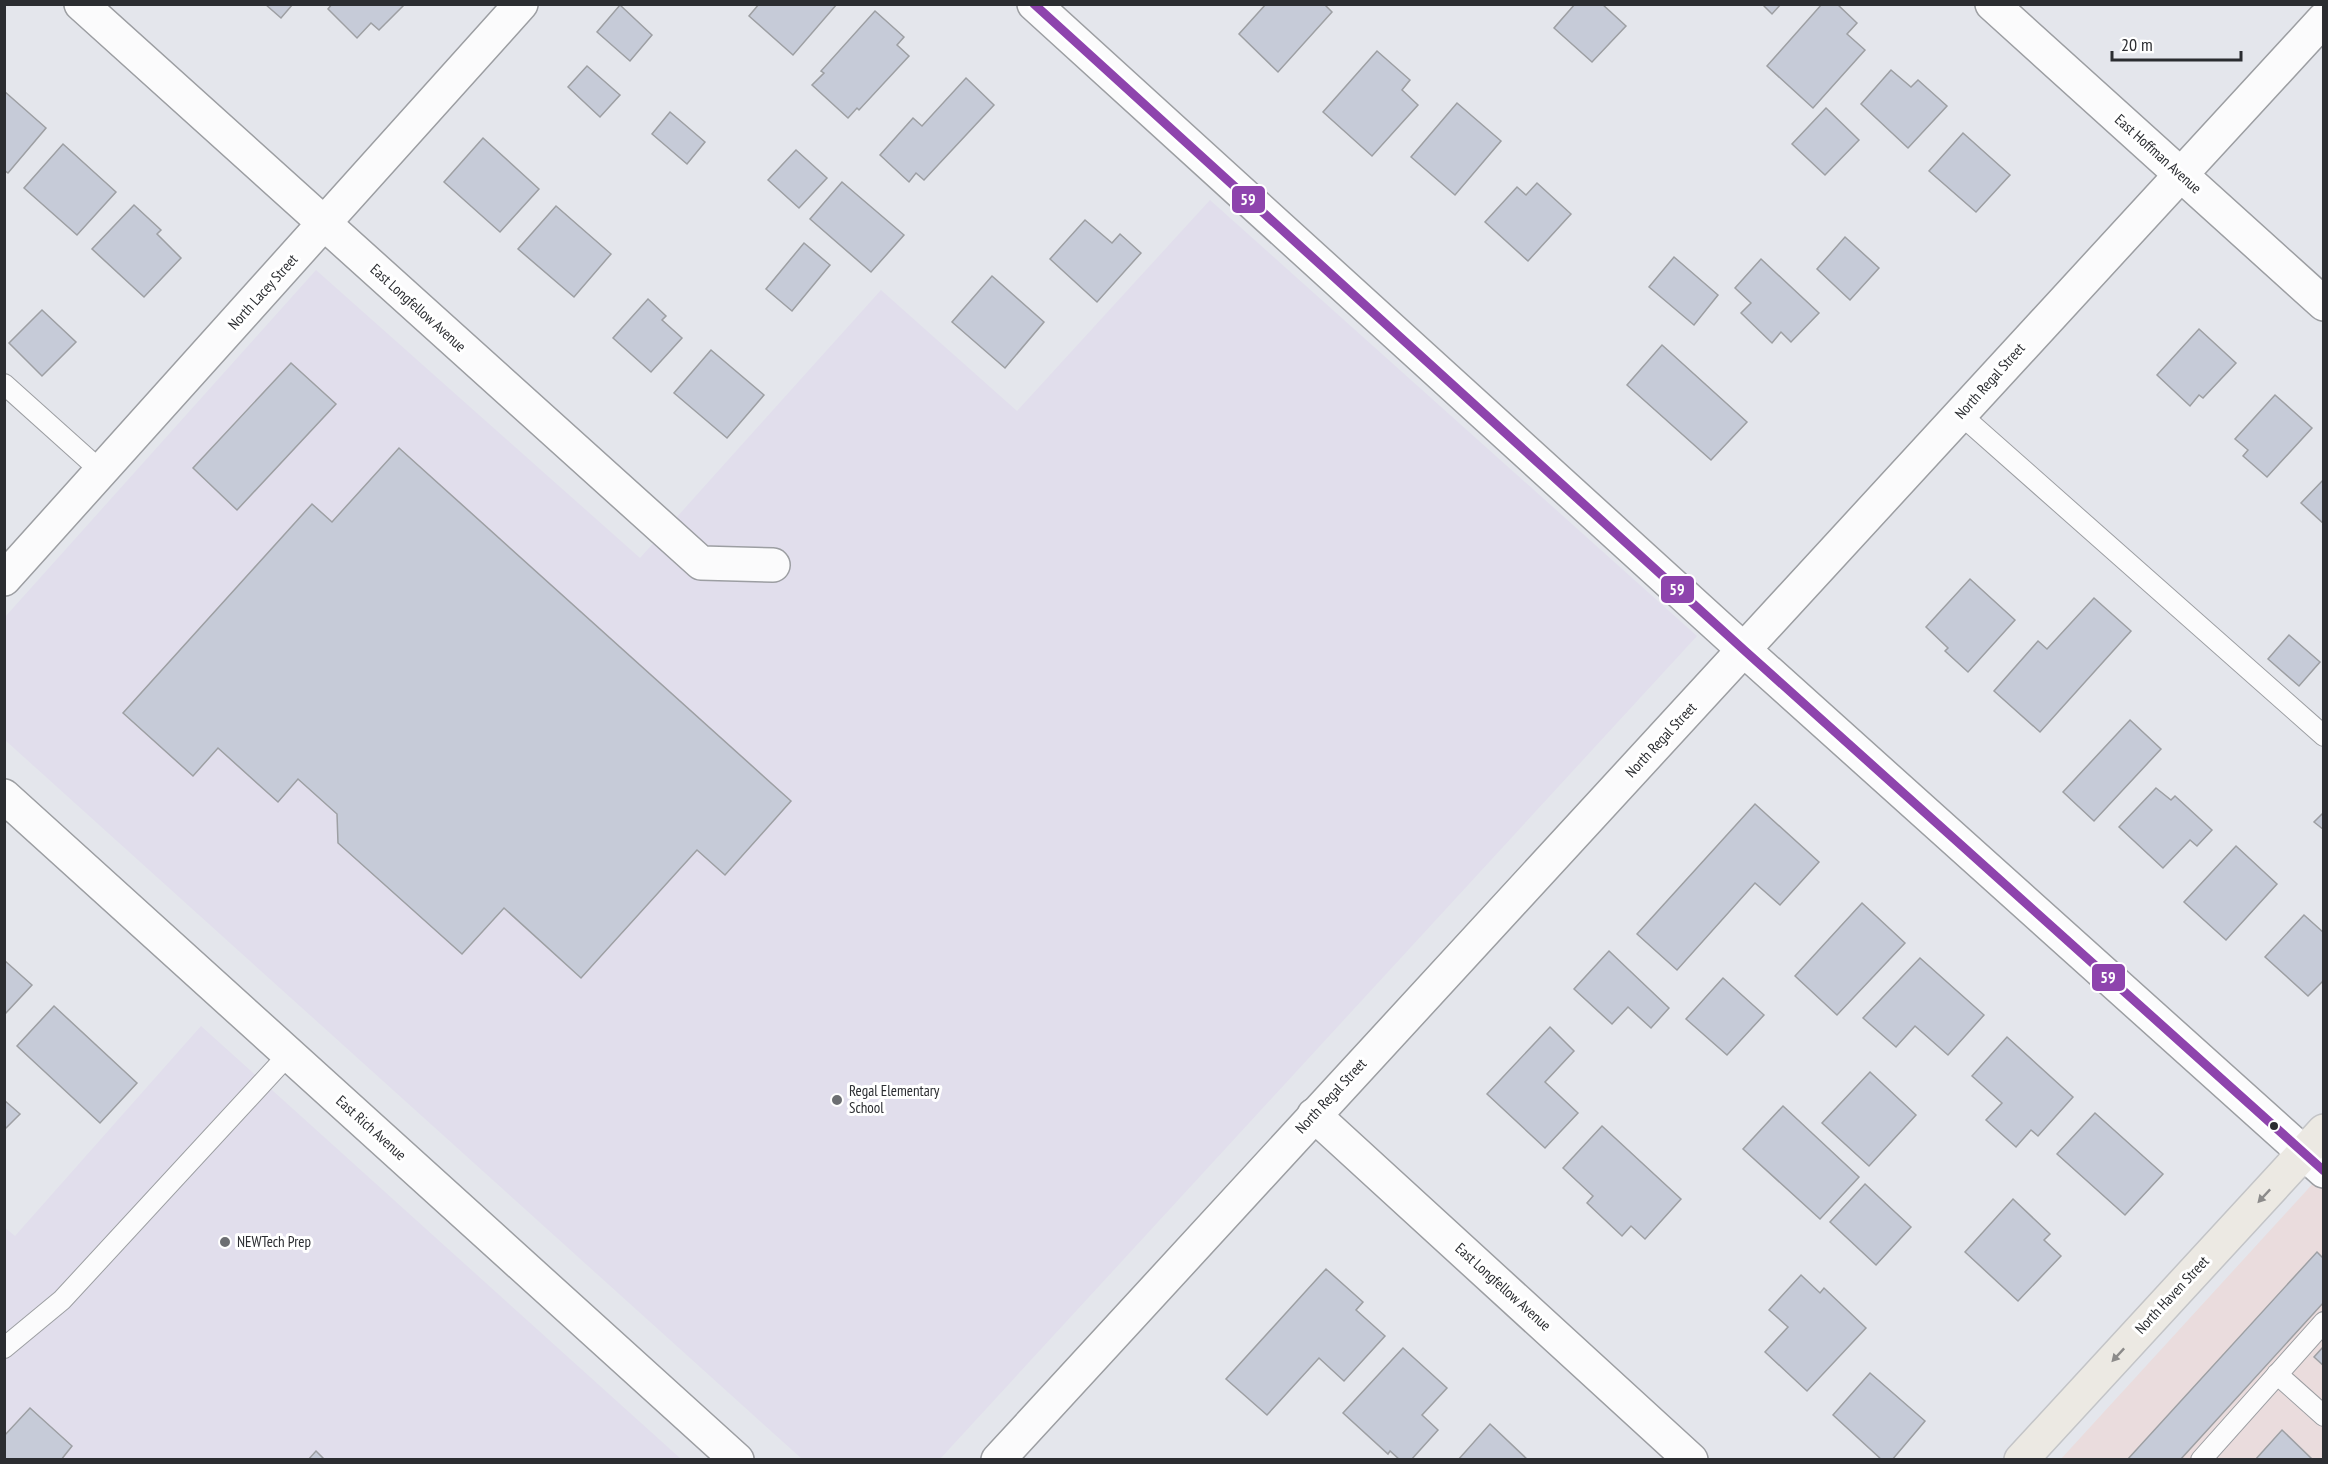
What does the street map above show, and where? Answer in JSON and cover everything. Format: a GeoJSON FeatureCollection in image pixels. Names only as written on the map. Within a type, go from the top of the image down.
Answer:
{"type":"FeatureCollection","features":[{"type":"Feature","properties":{"kind":"main road","name":"North Haven Street"},"geometry":{"type":"LineString","coordinates":[[2021,1460],[2317,1152]]}},
{"type":"Feature","properties":{"kind":"street","name":"East Longfellow Avenue"},"geometry":{"type":"LineString","coordinates":[[81,4],[701,563],[772,565]]}},
{"type":"Feature","properties":{"kind":"street","name":"North Lacey Street"},"geometry":{"type":"LineString","coordinates":[[4,579],[521,4]]}},
{"type":"Feature","properties":{"kind":"street"},"geometry":{"type":"LineString","coordinates":[[1034,4],[1744,650],[2317,1152]]}},
{"type":"Feature","properties":{"kind":"street","name":"East Hoffman Avenue"},"geometry":{"type":"LineString","coordinates":[[1992,4],[2324,304]]}},
{"type":"Feature","properties":{"kind":"street","name":"North Regal Street"},"geometry":{"type":"LineString","coordinates":[[998,1460],[2324,19]]}},
{"type":"Feature","properties":{"kind":"street","name":"East Rich Avenue"},"geometry":{"type":"LineString","coordinates":[[4,796],[737,1460]]}},
{"type":"Feature","properties":{"kind":"street","name":"East Longfellow Avenue"},"geometry":{"type":"LineString","coordinates":[[1314,1115],[1691,1460]]}},
{"type":"Feature","properties":{"kind":"lane"},"geometry":{"type":"LineString","coordinates":[[4,384],[101,471]]}},
{"type":"Feature","properties":{"kind":"lane"},"geometry":{"type":"LineString","coordinates":[[1960,414],[2324,736]]}},
{"type":"Feature","properties":{"kind":"lane"},"geometry":{"type":"LineString","coordinates":[[4,1348],[62,1300],[289,1054]]}},
{"type":"Feature","properties":{"kind":"lane"},"geometry":{"type":"LineString","coordinates":[[2201,1460],[2324,1322]]}},
{"type":"Feature","properties":{"kind":"lane"},"geometry":{"type":"LineString","coordinates":[[2277,1374],[2324,1416]]}},
{"type":"Feature","properties":{"kind":"shaded area","name":"Regal Elementary School"},"geometry":{"type":"Polygon","coordinates":[[[1210,200],[1697,636],[940,1459],[802,1459],[5,740],[5,617],[316,270],[640,558],[881,290],[1017,411],[1210,200]]]}},
{"type":"Feature","properties":{"kind":"shaded area","name":"NEWTech Prep"},"geometry":{"type":"Polygon","coordinates":[[[201,1026],[681,1459],[5,1459],[4,1227],[15,1236],[201,1026]]]}},
{"type":"Feature","properties":{"kind":"shaded area"},"geometry":{"type":"Polygon","coordinates":[[[2323,1172],[2323,1459],[2060,1460],[2307,1190],[2323,1172]]]}},
{"type":"Feature","properties":{"kind":"building"},"geometry":{"type":"Polygon","coordinates":[[[265,4],[293,4],[281,18],[265,4]]]}},
{"type":"Feature","properties":{"kind":"building"},"geometry":{"type":"Polygon","coordinates":[[[332,4],[405,4],[379,30],[371,23],[357,38],[328,9],[332,4]]]}},
{"type":"Feature","properties":{"kind":"building"},"geometry":{"type":"Polygon","coordinates":[[[759,4],[837,4],[793,55],[749,16],[759,4]]]}},
{"type":"Feature","properties":{"kind":"building"},"geometry":{"type":"Polygon","coordinates":[[[1266,4],[1324,4],[1332,12],[1278,72],[1239,34],[1266,4]]]}},
{"type":"Feature","properties":{"kind":"building"},"geometry":{"type":"Polygon","coordinates":[[[1575,4],[1602,4],[1626,26],[1592,62],[1554,28],[1575,4]]]}},
{"type":"Feature","properties":{"kind":"building"},"geometry":{"type":"Polygon","coordinates":[[[1762,4],[1781,4],[1772,14],[1762,4]]]}},
{"type":"Feature","properties":{"kind":"building"},"geometry":{"type":"Polygon","coordinates":[[[1822,4],[1837,4],[1857,23],[1847,34],[1865,50],[1813,108],[1767,66],[1822,4]]]}},
{"type":"Feature","properties":{"kind":"building"},"geometry":{"type":"Polygon","coordinates":[[[620,5],[652,35],[630,61],[597,32],[620,5]]]}},
{"type":"Feature","properties":{"kind":"building"},"geometry":{"type":"Polygon","coordinates":[[[875,11],[904,37],[897,45],[909,56],[859,110],[857,108],[848,118],[812,85],[824,73],[821,71],[875,11]]]}},
{"type":"Feature","properties":{"kind":"building"},"geometry":{"type":"Polygon","coordinates":[[[1377,51],[1410,80],[1402,90],[1418,105],[1372,156],[1323,112],[1377,51]]]}},
{"type":"Feature","properties":{"kind":"building"},"geometry":{"type":"Polygon","coordinates":[[[587,66],[620,95],[600,117],[568,87],[587,66]]]}},
{"type":"Feature","properties":{"kind":"building"},"geometry":{"type":"Polygon","coordinates":[[[1891,70],[1911,87],[1918,80],[1947,106],[1908,148],[1861,104],[1891,70]]]}},
{"type":"Feature","properties":{"kind":"building"},"geometry":{"type":"Polygon","coordinates":[[[966,78],[994,105],[924,180],[916,173],[909,182],[880,155],[913,118],[922,126],[966,78]]]}},
{"type":"Feature","properties":{"kind":"building"},"geometry":{"type":"Polygon","coordinates":[[[4,91],[46,128],[8,173],[4,170],[4,91]]]}},
{"type":"Feature","properties":{"kind":"building"},"geometry":{"type":"Polygon","coordinates":[[[1457,103],[1501,141],[1455,195],[1411,157],[1457,103]]]}},
{"type":"Feature","properties":{"kind":"building"},"geometry":{"type":"Polygon","coordinates":[[[1826,108],[1859,140],[1825,175],[1792,144],[1826,108]]]}},
{"type":"Feature","properties":{"kind":"building"},"geometry":{"type":"Polygon","coordinates":[[[670,112],[705,142],[687,164],[652,134],[670,112]]]}},
{"type":"Feature","properties":{"kind":"building"},"geometry":{"type":"Polygon","coordinates":[[[1963,133],[2010,175],[1976,212],[1929,171],[1963,133]]]}},
{"type":"Feature","properties":{"kind":"building"},"geometry":{"type":"Polygon","coordinates":[[[483,138],[539,189],[500,232],[444,182],[483,138]]]}},
{"type":"Feature","properties":{"kind":"building"},"geometry":{"type":"Polygon","coordinates":[[[63,144],[116,192],[77,235],[24,188],[63,144]]]}},
{"type":"Feature","properties":{"kind":"building"},"geometry":{"type":"Polygon","coordinates":[[[796,150],[827,178],[799,208],[768,180],[796,150]]]}},
{"type":"Feature","properties":{"kind":"building"},"geometry":{"type":"Polygon","coordinates":[[[842,182],[904,235],[871,272],[810,219],[842,182]]]}},
{"type":"Feature","properties":{"kind":"building"},"geometry":{"type":"Polygon","coordinates":[[[1537,183],[1571,214],[1528,261],[1485,222],[1517,187],[1526,195],[1537,183]]]}},
{"type":"Feature","properties":{"kind":"building"},"geometry":{"type":"Polygon","coordinates":[[[134,205],[161,230],[157,234],[181,258],[144,297],[92,249],[134,205]]]}},
{"type":"Feature","properties":{"kind":"building"},"geometry":{"type":"Polygon","coordinates":[[[556,206],[611,254],[574,297],[518,249],[556,206]]]}},
{"type":"Feature","properties":{"kind":"building"},"geometry":{"type":"Polygon","coordinates":[[[1085,220],[1112,243],[1120,234],[1141,253],[1097,302],[1050,259],[1085,220]]]}},
{"type":"Feature","properties":{"kind":"building"},"geometry":{"type":"Polygon","coordinates":[[[1845,237],[1879,268],[1850,300],[1817,269],[1845,237]]]}},
{"type":"Feature","properties":{"kind":"building"},"geometry":{"type":"Polygon","coordinates":[[[804,243],[830,265],[792,311],[766,289],[804,243]]]}},
{"type":"Feature","properties":{"kind":"building"},"geometry":{"type":"Polygon","coordinates":[[[1674,257],[1718,295],[1694,325],[1649,287],[1674,257]]]}},
{"type":"Feature","properties":{"kind":"building"},"geometry":{"type":"Polygon","coordinates":[[[1761,259],[1819,313],[1791,342],[1781,332],[1772,343],[1741,313],[1751,303],[1735,288],[1761,259]]]}},
{"type":"Feature","properties":{"kind":"building"},"geometry":{"type":"Polygon","coordinates":[[[992,276],[1044,322],[1005,368],[952,322],[992,276]]]}},
{"type":"Feature","properties":{"kind":"building"},"geometry":{"type":"Polygon","coordinates":[[[648,299],[666,316],[662,320],[682,338],[651,372],[613,338],[648,299]]]}},
{"type":"Feature","properties":{"kind":"building"},"geometry":{"type":"Polygon","coordinates":[[[42,310],[76,342],[42,376],[9,343],[42,310]]]}},
{"type":"Feature","properties":{"kind":"building"},"geometry":{"type":"Polygon","coordinates":[[[2199,329],[2236,363],[2203,398],[2199,395],[2190,406],[2157,375],[2199,329]]]}},
{"type":"Feature","properties":{"kind":"building"},"geometry":{"type":"Polygon","coordinates":[[[1662,345],[1747,422],[1711,460],[1627,385],[1662,345]]]}},
{"type":"Feature","properties":{"kind":"building"},"geometry":{"type":"Polygon","coordinates":[[[711,350],[764,395],[727,438],[674,393],[711,350]]]}},
{"type":"Feature","properties":{"kind":"building"},"geometry":{"type":"Polygon","coordinates":[[[291,363],[336,404],[237,510],[193,468],[291,363]]]}},
{"type":"Feature","properties":{"kind":"building"},"geometry":{"type":"Polygon","coordinates":[[[2275,395],[2312,428],[2267,477],[2243,456],[2248,450],[2235,439],[2275,395]]]}},
{"type":"Feature","properties":{"kind":"building"},"geometry":{"type":"Polygon","coordinates":[[[399,448],[791,801],[725,875],[697,850],[581,978],[504,908],[462,954],[338,843],[337,814],[298,779],[278,802],[218,748],[193,776],[123,713],[312,504],[332,522],[399,448]]]}},
{"type":"Feature","properties":{"kind":"building"},"geometry":{"type":"Polygon","coordinates":[[[2324,479],[2324,524],[2301,503],[2324,479]]]}},
{"type":"Feature","properties":{"kind":"building"},"geometry":{"type":"Polygon","coordinates":[[[1970,579],[2015,620],[1968,672],[1945,651],[1948,648],[1926,627],[1970,579]]]}},
{"type":"Feature","properties":{"kind":"building"},"geometry":{"type":"Polygon","coordinates":[[[2094,598],[2131,631],[2040,732],[1994,691],[2038,641],[2047,649],[2094,598]]]}},
{"type":"Feature","properties":{"kind":"building"},"geometry":{"type":"Polygon","coordinates":[[[2289,635],[2320,662],[2299,686],[2268,659],[2289,635]]]}},
{"type":"Feature","properties":{"kind":"building"},"geometry":{"type":"Polygon","coordinates":[[[2130,720],[2161,749],[2094,821],[2063,792],[2130,720]]]}},
{"type":"Feature","properties":{"kind":"building"},"geometry":{"type":"Polygon","coordinates":[[[2156,788],[2171,800],[2175,796],[2212,830],[2197,846],[2190,840],[2163,868],[2119,827],[2156,788]]]}},
{"type":"Feature","properties":{"kind":"building"},"geometry":{"type":"Polygon","coordinates":[[[1755,804],[1819,862],[1780,905],[1755,883],[1677,970],[1637,934],[1755,804]]]}},
{"type":"Feature","properties":{"kind":"building"},"geometry":{"type":"Polygon","coordinates":[[[2324,812],[2324,830],[2314,822],[2324,812]]]}},
{"type":"Feature","properties":{"kind":"building"},"geometry":{"type":"Polygon","coordinates":[[[2236,846],[2277,884],[2226,940],[2184,902],[2236,846]]]}},
{"type":"Feature","properties":{"kind":"building"},"geometry":{"type":"Polygon","coordinates":[[[1862,903],[1905,943],[1837,1015],[1795,976],[1862,903]]]}},
{"type":"Feature","properties":{"kind":"building"},"geometry":{"type":"Polygon","coordinates":[[[2304,915],[2324,933],[2324,980],[2308,996],[2265,957],[2304,915]]]}},
{"type":"Feature","properties":{"kind":"building"},"geometry":{"type":"Polygon","coordinates":[[[1609,951],[1669,1008],[1651,1028],[1628,1007],[1612,1024],[1574,989],[1609,951]]]}},
{"type":"Feature","properties":{"kind":"building"},"geometry":{"type":"Polygon","coordinates":[[[1920,958],[1984,1015],[1948,1055],[1915,1026],[1896,1047],[1863,1018],[1920,958]]]}},
{"type":"Feature","properties":{"kind":"building"},"geometry":{"type":"Polygon","coordinates":[[[4,960],[32,985],[4,1015],[4,960]]]}},
{"type":"Feature","properties":{"kind":"building"},"geometry":{"type":"Polygon","coordinates":[[[1723,978],[1764,1015],[1727,1055],[1686,1019],[1723,978]]]}},
{"type":"Feature","properties":{"kind":"building"},"geometry":{"type":"Polygon","coordinates":[[[54,1006],[137,1083],[100,1123],[17,1046],[54,1006]]]}},
{"type":"Feature","properties":{"kind":"building"},"geometry":{"type":"Polygon","coordinates":[[[1550,1027],[1574,1051],[1545,1082],[1578,1113],[1545,1148],[1487,1094],[1550,1027]]]}},
{"type":"Feature","properties":{"kind":"building"},"geometry":{"type":"Polygon","coordinates":[[[2007,1037],[2073,1097],[2038,1136],[2031,1130],[2016,1147],[1986,1120],[2002,1103],[1972,1076],[2007,1037]]]}},
{"type":"Feature","properties":{"kind":"building"},"geometry":{"type":"Polygon","coordinates":[[[1870,1072],[1916,1115],[1869,1166],[1822,1123],[1870,1072]]]}},
{"type":"Feature","properties":{"kind":"building"},"geometry":{"type":"Polygon","coordinates":[[[4,1100],[20,1114],[4,1130],[4,1100]]]}},
{"type":"Feature","properties":{"kind":"building"},"geometry":{"type":"Polygon","coordinates":[[[1783,1106],[1859,1177],[1820,1219],[1743,1149],[1783,1106]]]}},
{"type":"Feature","properties":{"kind":"building"},"geometry":{"type":"Polygon","coordinates":[[[2095,1113],[2163,1174],[2125,1215],[2057,1154],[2095,1113]]]}},
{"type":"Feature","properties":{"kind":"building"},"geometry":{"type":"Polygon","coordinates":[[[1602,1126],[1681,1199],[1645,1239],[1631,1226],[1622,1236],[1587,1203],[1593,1196],[1563,1168],[1602,1126]]]}},
{"type":"Feature","properties":{"kind":"building"},"geometry":{"type":"Polygon","coordinates":[[[1865,1184],[1911,1227],[1876,1265],[1830,1222],[1865,1184]]]}},
{"type":"Feature","properties":{"kind":"building"},"geometry":{"type":"Polygon","coordinates":[[[2013,1199],[2050,1234],[2044,1240],[2061,1256],[2018,1301],[1965,1252],[2013,1199]]]}},
{"type":"Feature","properties":{"kind":"building"},"geometry":{"type":"Polygon","coordinates":[[[2317,1252],[2324,1259],[2324,1302],[2180,1460],[2127,1460],[2317,1252]]]}},
{"type":"Feature","properties":{"kind":"building"},"geometry":{"type":"Polygon","coordinates":[[[1326,1269],[1363,1302],[1356,1310],[1385,1336],[1344,1381],[1319,1358],[1267,1415],[1226,1379],[1326,1269]]]}},
{"type":"Feature","properties":{"kind":"building"},"geometry":{"type":"Polygon","coordinates":[[[1801,1275],[1820,1293],[1824,1288],[1866,1328],[1807,1391],[1765,1352],[1788,1327],[1769,1310],[1801,1275]]]}},
{"type":"Feature","properties":{"kind":"building"},"geometry":{"type":"Polygon","coordinates":[[[2324,1346],[2324,1366],[2314,1357],[2324,1346]]]}},
{"type":"Feature","properties":{"kind":"building"},"geometry":{"type":"Polygon","coordinates":[[[1403,1348],[1447,1388],[1422,1415],[1438,1430],[1411,1460],[1400,1460],[1390,1451],[1388,1454],[1343,1413],[1403,1348]]]}},
{"type":"Feature","properties":{"kind":"building"},"geometry":{"type":"Polygon","coordinates":[[[1870,1373],[1925,1421],[1892,1460],[1882,1460],[1833,1415],[1870,1373]]]}},
{"type":"Feature","properties":{"kind":"building"},"geometry":{"type":"Polygon","coordinates":[[[30,1408],[72,1446],[61,1460],[4,1460],[4,1436],[30,1408]]]}},
{"type":"Feature","properties":{"kind":"building"},"geometry":{"type":"Polygon","coordinates":[[[1490,1424],[1528,1460],[1458,1460],[1490,1424]]]}},
{"type":"Feature","properties":{"kind":"building"},"geometry":{"type":"Polygon","coordinates":[[[2282,1430],[2313,1460],[2255,1460],[2282,1430]]]}},
{"type":"Feature","properties":{"kind":"building"},"geometry":{"type":"Polygon","coordinates":[[[316,1451],[325,1460],[308,1460],[316,1451]]]}},
{"type":"Feature","properties":{"kind":"transit line","name":"59"},"geometry":{"type":"LineString","coordinates":[[1034,4],[1744,650],[2324,1171]]}},
{"type":"Feature","properties":{"kind":"place","name":"Regal Elementary School"},"geometry":{"type":"Point","coordinates":[837,1100]}},
{"type":"Feature","properties":{"kind":"place","name":"NEWTech Prep"},"geometry":{"type":"Point","coordinates":[225,1242]}}]}
